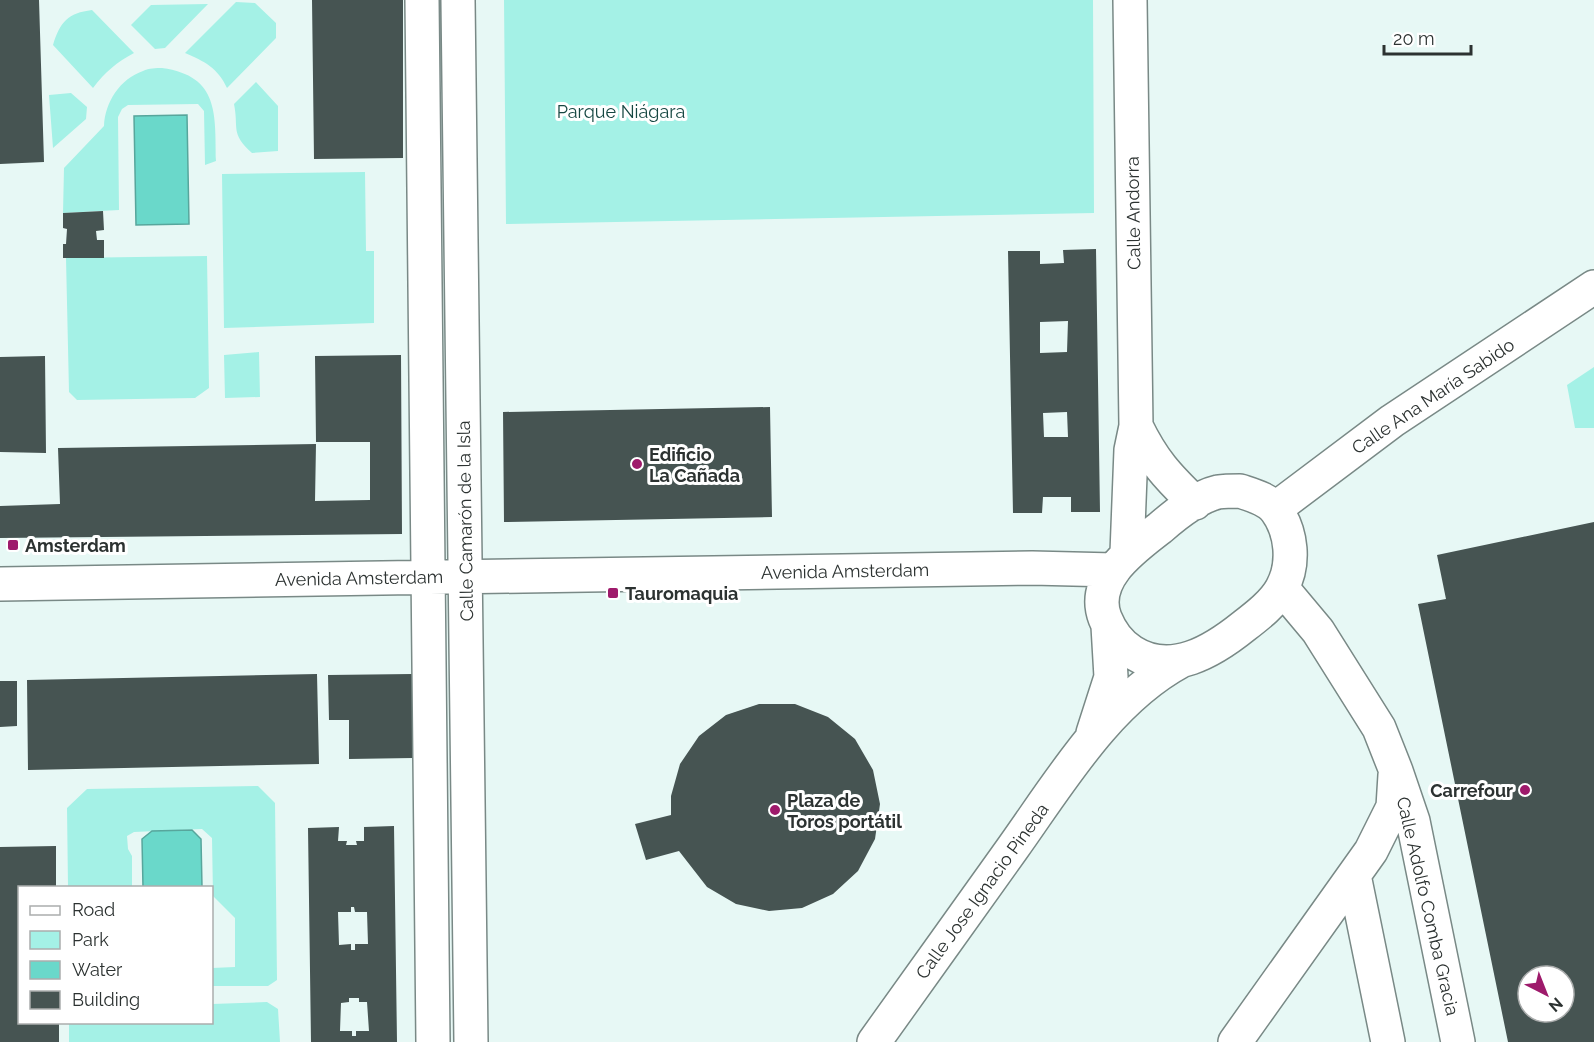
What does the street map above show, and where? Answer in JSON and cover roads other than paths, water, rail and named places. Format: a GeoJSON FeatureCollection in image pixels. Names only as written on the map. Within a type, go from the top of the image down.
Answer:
{"type":"FeatureCollection","features":[{"type":"Feature","properties":{"kind":"street","name":"Calle Camarón de la Isla"},"geometry":{"type":"LineString","coordinates":[[422,0],[433,1042]]}},
{"type":"Feature","properties":{"kind":"street","name":"Calle Camarón de la Isla"},"geometry":{"type":"LineString","coordinates":[[458,0],[471,1042]]}},
{"type":"Feature","properties":{"kind":"street","name":"Calle Andorra"},"geometry":{"type":"LineString","coordinates":[[1121,562],[1131,450],[1136,426],[1130,0]]}},
{"type":"Feature","properties":{"kind":"street","name":"Calle Ana María Sabido"},"geometry":{"type":"LineString","coordinates":[[1275,509],[1392,421],[1594,287]]}},
{"type":"Feature","properties":{"kind":"street","name":"Calle Andorra"},"geometry":{"type":"LineString","coordinates":[[1136,426],[1154,461],[1195,502]]}},
{"type":"Feature","properties":{"kind":"street"},"geometry":{"type":"LineString","coordinates":[[1240,490],[1260,498],[1275,509],[1289,538],[1290,564],[1282,588],[1260,614],[1205,654],[1182,662],[1162,662],[1140,657],[1120,644],[1108,626],[1101,609],[1103,590],[1121,562],[1195,502],[1217,492],[1240,490]]}},
{"type":"Feature","properties":{"kind":"street","name":"Avenida Amsterdam"},"geometry":{"type":"LineString","coordinates":[[0,584],[1032,568],[1121,562]]}},
{"type":"Feature","properties":{"kind":"street","name":"Calle Adolfo Comba Gracia"},"geometry":{"type":"LineString","coordinates":[[1282,588],[1318,631],[1379,728],[1396,771],[1413,821],[1458,1042]]}},
{"type":"Feature","properties":{"kind":"street","name":"Calle Jose Ignacio Pineda"},"geometry":{"type":"LineString","coordinates":[[1090,740],[1111,677],[1108,626]]}},
{"type":"Feature","properties":{"kind":"street","name":"Calle Jose Ignacio Pineda"},"geometry":{"type":"LineString","coordinates":[[874,1042],[1090,740],[1139,689],[1162,672],[1182,662]]}},
{"type":"Feature","properties":{"kind":"street","name":"Calle Adolfo Comba Gracia"},"geometry":{"type":"LineString","coordinates":[[1235,1042],[1371,850],[1392,807],[1396,771]]}},
{"type":"Feature","properties":{"kind":"street"},"geometry":{"type":"LineString","coordinates":[[1354,875],[1388,1042]]}},
{"type":"Feature","properties":{"kind":"water"},"geometry":{"type":"Polygon","coordinates":[[[187,115],[189,224],[136,225],[134,116],[187,115]]]}},
{"type":"Feature","properties":{"kind":"water"},"geometry":{"type":"Polygon","coordinates":[[[192,830],[201,839],[202,886],[143,886],[142,839],[152,831],[192,830]]]}},
{"type":"Feature","properties":{"kind":"place","name":"Edificio La Cañada"},"geometry":{"type":"Point","coordinates":[637,464]}},
{"type":"Feature","properties":{"kind":"place","name":"Amsterdam"},"geometry":{"type":"Point","coordinates":[13,545]}},
{"type":"Feature","properties":{"kind":"place","name":"Tauromaquia"},"geometry":{"type":"Point","coordinates":[613,593]}},
{"type":"Feature","properties":{"kind":"place","name":"Carrefour"},"geometry":{"type":"Point","coordinates":[1525,790]}},
{"type":"Feature","properties":{"kind":"place","name":"Plaza de Toros portátil"},"geometry":{"type":"Point","coordinates":[775,810]}},
{"type":"Feature","properties":{"kind":"park label","name":"Parque Niágara"},"geometry":{"type":"Point","coordinates":[621,111]}}]}
